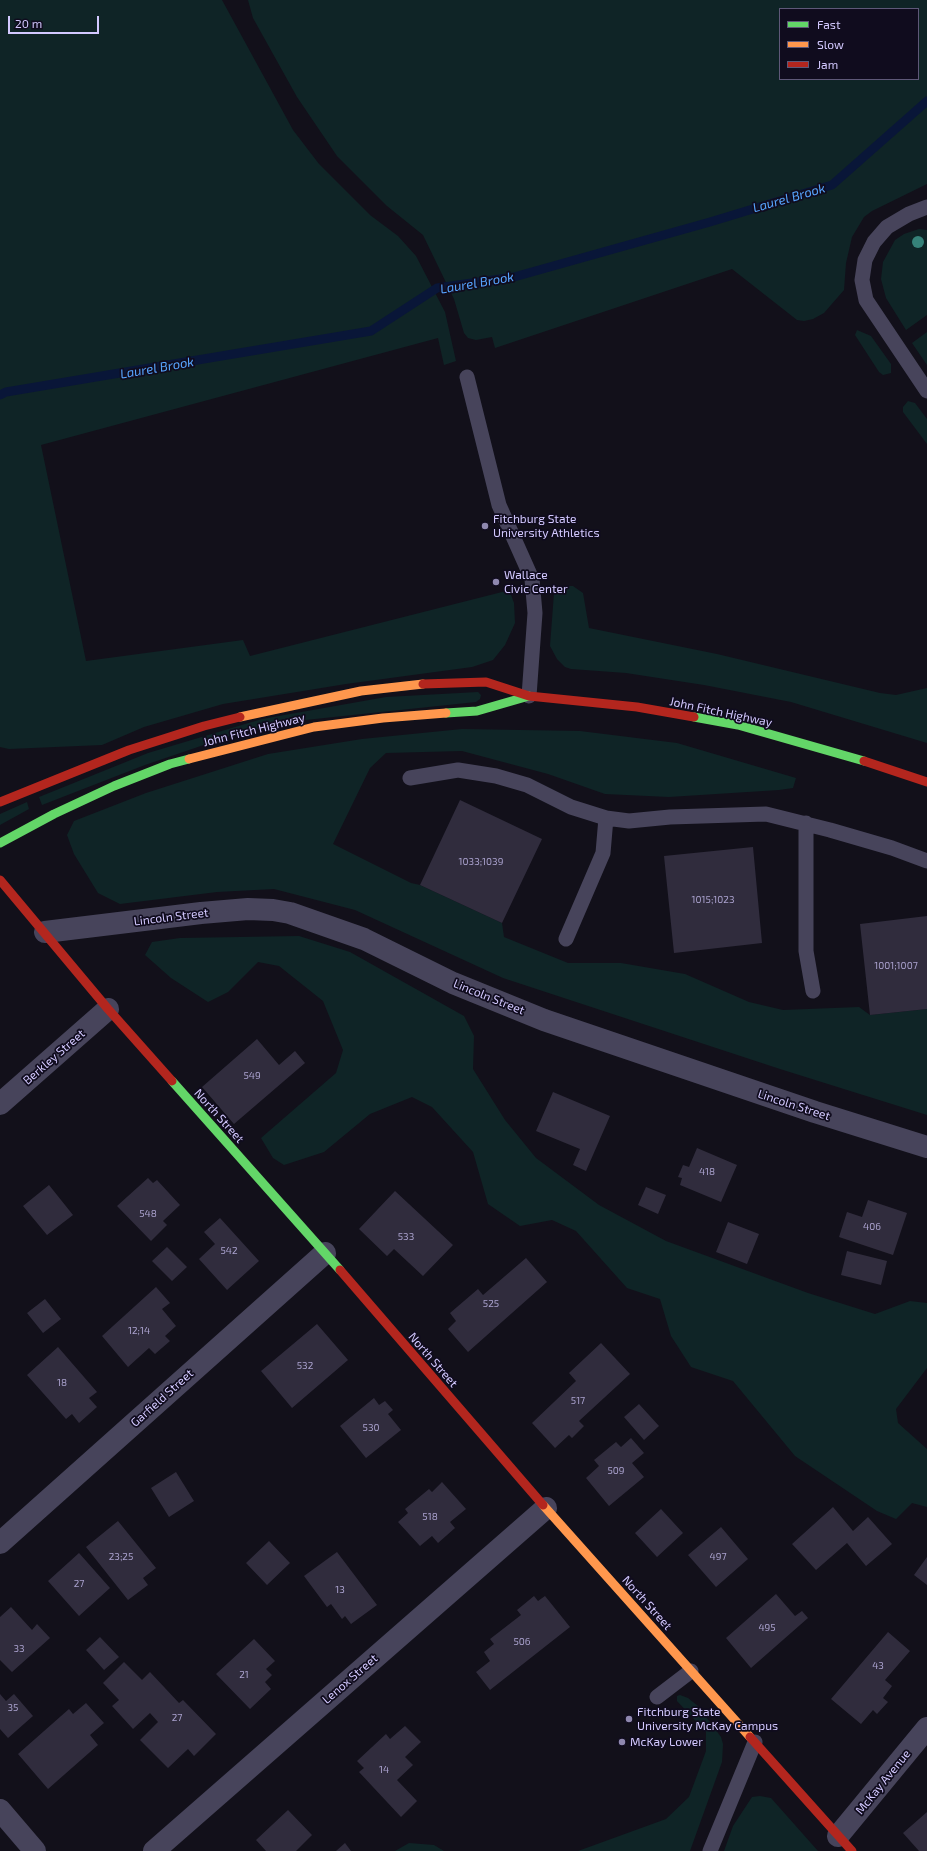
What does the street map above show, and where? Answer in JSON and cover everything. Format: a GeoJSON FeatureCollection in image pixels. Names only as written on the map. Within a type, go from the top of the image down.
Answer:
{"type":"FeatureCollection","features":[{"type":"Feature","properties":{"kind":"main road","name":"John Fitch Highway"},"geometry":{"type":"LineString","coordinates":[[0,802],[130,750],[204,726],[291,705],[361,691],[430,683],[486,682],[529,696],[637,707],[738,726],[871,763],[927,782]]}},
{"type":"Feature","properties":{"kind":"main road","name":"John Fitch Highway"},"geometry":{"type":"LineString","coordinates":[[0,843],[54,814],[107,789],[170,764],[250,742],[314,728],[383,718],[477,711],[529,696]]}},
{"type":"Feature","properties":{"kind":"main road","name":"North Street"},"geometry":{"type":"LineString","coordinates":[[0,880],[108,1009],[325,1253],[546,1508],[845,1844]]}},
{"type":"Feature","properties":{"kind":"street","name":"Lincoln Street"},"geometry":{"type":"LineString","coordinates":[[45,932],[200,913],[248,909],[273,910],[290,913],[364,939],[453,983],[544,1020],[808,1110],[927,1147]]}},
{"type":"Feature","properties":{"kind":"street","name":"Berkley Street"},"geometry":{"type":"LineString","coordinates":[[0,1104],[108,1009]]}},
{"type":"Feature","properties":{"kind":"street","name":"Garfield Street"},"geometry":{"type":"LineString","coordinates":[[0,1543],[325,1253]]}},
{"type":"Feature","properties":{"kind":"street","name":"Lenox Street"},"geometry":{"type":"LineString","coordinates":[[154,1851],[546,1508]]}},
{"type":"Feature","properties":{"kind":"street","name":"McKay Avenue"},"geometry":{"type":"LineString","coordinates":[[845,1844],[927,1728]]}},
{"type":"Feature","properties":{"kind":"street"},"geometry":{"type":"LineString","coordinates":[[0,1810],[34,1851]]}},
{"type":"Feature","properties":{"kind":"lane"},"geometry":{"type":"LineString","coordinates":[[927,207],[909,214],[887,227],[874,242],[865,260],[862,280],[866,300],[927,390]]}},
{"type":"Feature","properties":{"kind":"lane"},"geometry":{"type":"LineString","coordinates":[[467,377],[500,505],[508,529],[520,551],[532,579],[535,613],[529,696]]}},
{"type":"Feature","properties":{"kind":"lane"},"geometry":{"type":"LineString","coordinates":[[410,778],[458,770],[496,776],[527,785],[571,807],[606,818],[629,821],[670,817],[766,814],[806,823],[892,848],[927,861]]}},
{"type":"Feature","properties":{"kind":"lane"},"geometry":{"type":"LineString","coordinates":[[566,939],[603,853],[606,818]]}},
{"type":"Feature","properties":{"kind":"lane"},"geometry":{"type":"LineString","coordinates":[[806,823],[806,951],[813,991]]}},
{"type":"Feature","properties":{"kind":"lane"},"geometry":{"type":"LineString","coordinates":[[657,1697],[691,1671]]}},
{"type":"Feature","properties":{"kind":"lane"},"geometry":{"type":"LineString","coordinates":[[710,1851],[755,1742]]}},
{"type":"Feature","properties":{"kind":"green space"},"geometry":{"type":"Polygon","coordinates":[[[0,0],[222,0],[293,130],[319,164],[370,215],[398,236],[416,256],[445,312],[456,361],[444,365],[438,338],[41,445],[86,661],[243,640],[250,656],[506,591],[511,595],[514,603],[515,623],[505,645],[493,660],[472,667],[346,684],[223,704],[144,727],[102,745],[9,749],[0,747],[0,0]]]}},
{"type":"Feature","properties":{"kind":"green space"},"geometry":{"type":"Polygon","coordinates":[[[248,0],[927,0],[927,184],[872,211],[864,217],[852,237],[846,263],[844,290],[824,313],[813,319],[804,321],[797,320],[732,269],[495,348],[492,337],[476,340],[468,338],[464,333],[454,299],[423,235],[387,206],[337,156],[297,97],[253,18],[248,0]]]}},
{"type":"Feature","properties":{"kind":"green space"},"geometry":{"type":"Polygon","coordinates":[[[919,229],[927,230],[927,315],[906,330],[886,298],[881,279],[883,262],[895,240],[904,234],[919,229]]]}},
{"type":"Feature","properties":{"kind":"green space"},"geometry":{"type":"Polygon","coordinates":[[[857,330],[871,336],[891,364],[891,373],[883,375],[879,372],[855,335],[857,330]]]}},
{"type":"Feature","properties":{"kind":"green space"},"geometry":{"type":"Polygon","coordinates":[[[927,332],[927,365],[912,343],[927,332]]]}},
{"type":"Feature","properties":{"kind":"green space"},"geometry":{"type":"Polygon","coordinates":[[[908,401],[915,403],[927,419],[927,444],[903,412],[903,407],[908,401]]]}},
{"type":"Feature","properties":{"kind":"green space"},"geometry":{"type":"Polygon","coordinates":[[[573,586],[583,593],[589,628],[717,654],[880,693],[896,695],[927,688],[927,743],[791,702],[704,685],[626,673],[571,669],[565,667],[557,659],[550,646],[554,593],[560,588],[573,586]]]}},
{"type":"Feature","properties":{"kind":"green space"},"geometry":{"type":"Polygon","coordinates":[[[478,692],[481,695],[480,699],[476,702],[296,721],[239,733],[145,765],[42,805],[39,797],[148,753],[262,719],[386,697],[478,692]]]}},
{"type":"Feature","properties":{"kind":"green space"},"geometry":{"type":"Polygon","coordinates":[[[462,729],[580,731],[677,743],[796,778],[793,788],[779,790],[669,797],[605,794],[548,774],[462,751],[386,753],[370,768],[333,844],[411,883],[420,885],[502,923],[504,937],[568,963],[621,963],[685,974],[749,1002],[783,1010],[859,1007],[870,1015],[927,1009],[927,1115],[780,1069],[503,978],[355,910],[274,889],[217,892],[120,904],[98,893],[74,854],[67,835],[74,821],[146,793],[268,754],[362,739],[462,729]]]}},
{"type":"Feature","properties":{"kind":"green space"},"geometry":{"type":"Polygon","coordinates":[[[27,802],[29,809],[0,825],[0,814],[27,802]]]}},
{"type":"Feature","properties":{"kind":"green space"},"geometry":{"type":"Polygon","coordinates":[[[299,936],[350,952],[464,1016],[474,1036],[473,1069],[505,1120],[536,1158],[599,1205],[666,1241],[808,1293],[875,1314],[910,1301],[927,1303],[927,1368],[896,1409],[898,1423],[927,1449],[927,1507],[912,1503],[896,1519],[877,1511],[795,1456],[733,1381],[691,1367],[671,1336],[660,1299],[627,1288],[576,1231],[552,1220],[520,1226],[488,1204],[473,1152],[432,1107],[412,1097],[370,1114],[324,1152],[284,1165],[273,1158],[261,1138],[336,1073],[343,1050],[323,1001],[279,966],[258,962],[228,992],[208,1002],[171,978],[145,955],[152,942],[180,938],[299,936]]]}},
{"type":"Feature","properties":{"kind":"green space"},"geometry":{"type":"Polygon","coordinates":[[[680,1695],[688,1698],[698,1706],[721,1737],[723,1744],[722,1762],[690,1851],[578,1851],[666,1819],[689,1797],[706,1751],[706,1732],[677,1701],[677,1696],[680,1695]]]}},
{"type":"Feature","properties":{"kind":"green space"},"geometry":{"type":"Polygon","coordinates":[[[760,1796],[771,1798],[818,1851],[724,1851],[733,1826],[752,1797],[760,1796]]]}},
{"type":"Feature","properties":{"kind":"green space"},"geometry":{"type":"Polygon","coordinates":[[[409,1843],[434,1845],[444,1851],[395,1851],[409,1843]]]}},
{"type":"Feature","properties":{"kind":"building"},"geometry":{"type":"Polygon","coordinates":[[[460,800],[542,839],[502,923],[420,885],[460,800]]]}},
{"type":"Feature","properties":{"kind":"building"},"geometry":{"type":"Polygon","coordinates":[[[753,847],[762,943],[674,953],[664,856],[753,847]]]}},
{"type":"Feature","properties":{"kind":"building"},"geometry":{"type":"Polygon","coordinates":[[[927,916],[927,1009],[870,1015],[860,924],[927,916]]]}},
{"type":"Feature","properties":{"kind":"building"},"geometry":{"type":"Polygon","coordinates":[[[257,1039],[279,1065],[295,1051],[305,1063],[234,1124],[202,1087],[257,1039]]]}},
{"type":"Feature","properties":{"kind":"building"},"geometry":{"type":"Polygon","coordinates":[[[553,1092],[610,1116],[586,1171],[573,1165],[580,1149],[536,1131],[553,1092]]]}},
{"type":"Feature","properties":{"kind":"building"},"geometry":{"type":"Polygon","coordinates":[[[697,1148],[737,1165],[721,1202],[680,1185],[682,1178],[678,1177],[683,1165],[689,1167],[697,1148]]]}},
{"type":"Feature","properties":{"kind":"building"},"geometry":{"type":"Polygon","coordinates":[[[148,1178],[153,1183],[157,1180],[180,1205],[163,1221],[167,1225],[151,1241],[117,1206],[148,1178]]]}},
{"type":"Feature","properties":{"kind":"building"},"geometry":{"type":"Polygon","coordinates":[[[49,1185],[73,1215],[47,1235],[23,1206],[49,1185]]]}},
{"type":"Feature","properties":{"kind":"building"},"geometry":{"type":"Polygon","coordinates":[[[646,1187],[666,1195],[658,1214],[638,1205],[646,1187]]]}},
{"type":"Feature","properties":{"kind":"building"},"geometry":{"type":"Polygon","coordinates":[[[395,1191],[453,1245],[423,1276],[394,1249],[387,1256],[359,1229],[395,1191]]]}},
{"type":"Feature","properties":{"kind":"building"},"geometry":{"type":"Polygon","coordinates":[[[868,1200],[907,1213],[893,1255],[839,1237],[847,1212],[862,1217],[868,1200]]]}},
{"type":"Feature","properties":{"kind":"building"},"geometry":{"type":"Polygon","coordinates":[[[220,1218],[259,1261],[227,1290],[199,1259],[215,1244],[204,1232],[220,1218]]]}},
{"type":"Feature","properties":{"kind":"building"},"geometry":{"type":"Polygon","coordinates":[[[728,1222],[759,1234],[747,1264],[716,1252],[728,1222]]]}},
{"type":"Feature","properties":{"kind":"building"},"geometry":{"type":"Polygon","coordinates":[[[167,1247],[187,1267],[172,1281],[152,1261],[167,1247]]]}},
{"type":"Feature","properties":{"kind":"building"},"geometry":{"type":"Polygon","coordinates":[[[847,1251],[887,1261],[881,1285],[841,1275],[847,1251]]]}},
{"type":"Feature","properties":{"kind":"building"},"geometry":{"type":"Polygon","coordinates":[[[526,1258],[547,1282],[468,1352],[448,1329],[456,1321],[450,1313],[478,1289],[483,1295],[526,1258]]]}},
{"type":"Feature","properties":{"kind":"building"},"geometry":{"type":"Polygon","coordinates":[[[156,1287],[170,1303],[162,1309],[176,1326],[165,1336],[170,1341],[155,1354],[149,1348],[128,1367],[102,1336],[156,1287]]]}},
{"type":"Feature","properties":{"kind":"building"},"geometry":{"type":"Polygon","coordinates":[[[45,1299],[61,1319],[43,1333],[27,1313],[45,1299]]]}},
{"type":"Feature","properties":{"kind":"building"},"geometry":{"type":"Polygon","coordinates":[[[317,1324],[348,1360],[292,1408],[261,1371],[317,1324]]]}},
{"type":"Feature","properties":{"kind":"building"},"geometry":{"type":"Polygon","coordinates":[[[601,1343],[630,1374],[579,1421],[584,1426],[572,1438],[569,1435],[555,1448],[532,1423],[576,1381],[569,1373],[601,1343]]]}},
{"type":"Feature","properties":{"kind":"building"},"geometry":{"type":"Polygon","coordinates":[[[58,1347],[97,1392],[89,1398],[97,1407],[79,1423],[72,1414],[66,1419],[27,1375],[58,1347]]]}},
{"type":"Feature","properties":{"kind":"building"},"geometry":{"type":"Polygon","coordinates":[[[374,1398],[379,1405],[385,1401],[393,1410],[388,1414],[401,1430],[366,1458],[340,1426],[374,1398]]]}},
{"type":"Feature","properties":{"kind":"building"},"geometry":{"type":"Polygon","coordinates":[[[639,1404],[659,1426],[644,1440],[624,1417],[639,1404]]]}},
{"type":"Feature","properties":{"kind":"building"},"geometry":{"type":"Polygon","coordinates":[[[631,1438],[644,1453],[632,1463],[644,1477],[609,1506],[586,1478],[599,1466],[594,1460],[616,1442],[621,1447],[631,1438]]]}},
{"type":"Feature","properties":{"kind":"building"},"geometry":{"type":"Polygon","coordinates":[[[176,1472],[194,1501],[169,1517],[151,1488],[176,1472]]]}},
{"type":"Feature","properties":{"kind":"building"},"geometry":{"type":"Polygon","coordinates":[[[442,1482],[466,1509],[450,1522],[455,1528],[438,1543],[432,1536],[420,1546],[398,1522],[408,1513],[405,1509],[429,1489],[432,1492],[442,1482]]]}},
{"type":"Feature","properties":{"kind":"building"},"geometry":{"type":"Polygon","coordinates":[[[833,1507],[853,1531],[868,1517],[892,1544],[866,1566],[847,1543],[816,1570],[792,1544],[833,1507]]]}},
{"type":"Feature","properties":{"kind":"building"},"geometry":{"type":"Polygon","coordinates":[[[661,1509],[683,1533],[657,1557],[635,1533],[661,1509]]]}},
{"type":"Feature","properties":{"kind":"building"},"geometry":{"type":"Polygon","coordinates":[[[118,1521],[156,1568],[143,1578],[148,1585],[128,1600],[86,1547],[118,1521]]]}},
{"type":"Feature","properties":{"kind":"building"},"geometry":{"type":"Polygon","coordinates":[[[721,1527],[748,1559],[716,1587],[688,1555],[721,1527]]]}},
{"type":"Feature","properties":{"kind":"building"},"geometry":{"type":"Polygon","coordinates":[[[269,1541],[290,1563],[267,1585],[246,1563],[269,1541]]]}},
{"type":"Feature","properties":{"kind":"building"},"geometry":{"type":"Polygon","coordinates":[[[337,1552],[377,1605],[351,1624],[345,1616],[342,1619],[331,1604],[327,1607],[304,1576],[337,1552]]]}},
{"type":"Feature","properties":{"kind":"building"},"geometry":{"type":"Polygon","coordinates":[[[79,1553],[110,1588],[79,1616],[48,1581],[79,1553]]]}},
{"type":"Feature","properties":{"kind":"building"},"geometry":{"type":"Polygon","coordinates":[[[927,1557],[927,1585],[914,1575],[927,1557]]]}},
{"type":"Feature","properties":{"kind":"building"},"geometry":{"type":"Polygon","coordinates":[[[776,1594],[795,1616],[802,1611],[808,1618],[751,1668],[726,1638],[776,1594]]]}},
{"type":"Feature","properties":{"kind":"building"},"geometry":{"type":"Polygon","coordinates":[[[534,1596],[538,1601],[545,1596],[570,1627],[490,1690],[476,1672],[490,1661],[484,1652],[494,1644],[490,1639],[521,1615],[517,1610],[534,1596]]]}},
{"type":"Feature","properties":{"kind":"building"},"geometry":{"type":"Polygon","coordinates":[[[11,1607],[32,1630],[37,1624],[50,1638],[12,1672],[0,1660],[0,1617],[11,1607]]]}},
{"type":"Feature","properties":{"kind":"building"},"geometry":{"type":"Polygon","coordinates":[[[888,1632],[910,1651],[885,1680],[892,1686],[883,1698],[888,1702],[877,1714],[873,1710],[861,1724],[831,1699],[888,1632]]]}},
{"type":"Feature","properties":{"kind":"building"},"geometry":{"type":"Polygon","coordinates":[[[100,1637],[119,1657],[104,1670],[86,1650],[100,1637]]]}},
{"type":"Feature","properties":{"kind":"building"},"geometry":{"type":"Polygon","coordinates":[[[254,1639],[275,1661],[266,1669],[272,1675],[265,1682],[271,1689],[250,1709],[216,1674],[254,1639]]]}},
{"type":"Feature","properties":{"kind":"building"},"geometry":{"type":"Polygon","coordinates":[[[124,1662],[142,1680],[150,1672],[179,1703],[183,1700],[216,1734],[194,1756],[188,1749],[168,1768],[140,1740],[158,1722],[150,1713],[133,1729],[112,1706],[119,1700],[103,1683],[124,1662]]]}},
{"type":"Feature","properties":{"kind":"building"},"geometry":{"type":"Polygon","coordinates":[[[0,1694],[6,1701],[14,1694],[33,1716],[8,1738],[0,1729],[0,1694]]]}},
{"type":"Feature","properties":{"kind":"building"},"geometry":{"type":"Polygon","coordinates":[[[86,1703],[104,1723],[90,1735],[98,1745],[48,1789],[18,1754],[69,1709],[73,1714],[86,1703]]]}},
{"type":"Feature","properties":{"kind":"building"},"geometry":{"type":"Polygon","coordinates":[[[405,1726],[421,1742],[405,1757],[413,1765],[397,1780],[417,1801],[401,1817],[359,1772],[364,1768],[357,1761],[386,1734],[390,1739],[405,1726]]]}},
{"type":"Feature","properties":{"kind":"building"},"geometry":{"type":"Polygon","coordinates":[[[288,1810],[312,1835],[296,1851],[266,1851],[256,1840],[288,1810]]]}},
{"type":"Feature","properties":{"kind":"building"},"geometry":{"type":"Polygon","coordinates":[[[927,1812],[927,1851],[919,1851],[903,1833],[927,1812]]]}},
{"type":"Feature","properties":{"kind":"building"},"geometry":{"type":"Polygon","coordinates":[[[345,1843],[351,1851],[336,1851],[345,1843]]]}},
{"type":"Feature","properties":{"kind":"waterway","name":"Laurel Brook"},"geometry":{"type":"LineString","coordinates":[[0,395],[6,392],[371,331],[437,288],[514,277],[710,222],[832,185],[927,101]]}},
{"type":"Feature","properties":{"kind":"traffic: fast"},"geometry":{"type":"LineString","coordinates":[[446,713],[477,711],[529,696]]}},
{"type":"Feature","properties":{"kind":"traffic: fast"},"geometry":{"type":"LineString","coordinates":[[694,717],[738,725],[864,761]]}},
{"type":"Feature","properties":{"kind":"traffic: fast"},"geometry":{"type":"LineString","coordinates":[[0,843],[54,814],[114,786],[170,764],[189,759]]}},
{"type":"Feature","properties":{"kind":"traffic: fast"},"geometry":{"type":"LineString","coordinates":[[172,1081],[340,1270]]}},
{"type":"Feature","properties":{"kind":"traffic: slow"},"geometry":{"type":"LineString","coordinates":[[240,717],[361,691],[423,684]]}},
{"type":"Feature","properties":{"kind":"traffic: slow"},"geometry":{"type":"LineString","coordinates":[[189,759],[314,727],[383,718],[446,713]]}},
{"type":"Feature","properties":{"kind":"traffic: slow"},"geometry":{"type":"LineString","coordinates":[[543,1505],[750,1737]]}},
{"type":"Feature","properties":{"kind":"traffic: jam"},"geometry":{"type":"LineString","coordinates":[[423,684],[486,682],[529,696],[637,707],[694,717]]}},
{"type":"Feature","properties":{"kind":"traffic: jam"},"geometry":{"type":"LineString","coordinates":[[0,802],[129,750],[204,726],[240,717]]}},
{"type":"Feature","properties":{"kind":"traffic: jam"},"geometry":{"type":"LineString","coordinates":[[864,761],[927,782]]}},
{"type":"Feature","properties":{"kind":"traffic: jam"},"geometry":{"type":"LineString","coordinates":[[0,880],[108,1009],[172,1081]]}},
{"type":"Feature","properties":{"kind":"traffic: jam"},"geometry":{"type":"LineString","coordinates":[[340,1270],[543,1505]]}},
{"type":"Feature","properties":{"kind":"traffic: jam"},"geometry":{"type":"LineString","coordinates":[[750,1737],[852,1851]]}},
{"type":"Feature","properties":{"kind":"place","name":"Fitchburg State University Athletics"},"geometry":{"type":"Point","coordinates":[485,526]}},
{"type":"Feature","properties":{"kind":"place","name":"Wallace Civic Center"},"geometry":{"type":"Point","coordinates":[496,582]}},
{"type":"Feature","properties":{"kind":"place","name":"Fitchburg State University McKay Campus"},"geometry":{"type":"Point","coordinates":[629,1719]}},
{"type":"Feature","properties":{"kind":"place","name":"McKay Lower"},"geometry":{"type":"Point","coordinates":[622,1742]}}]}
